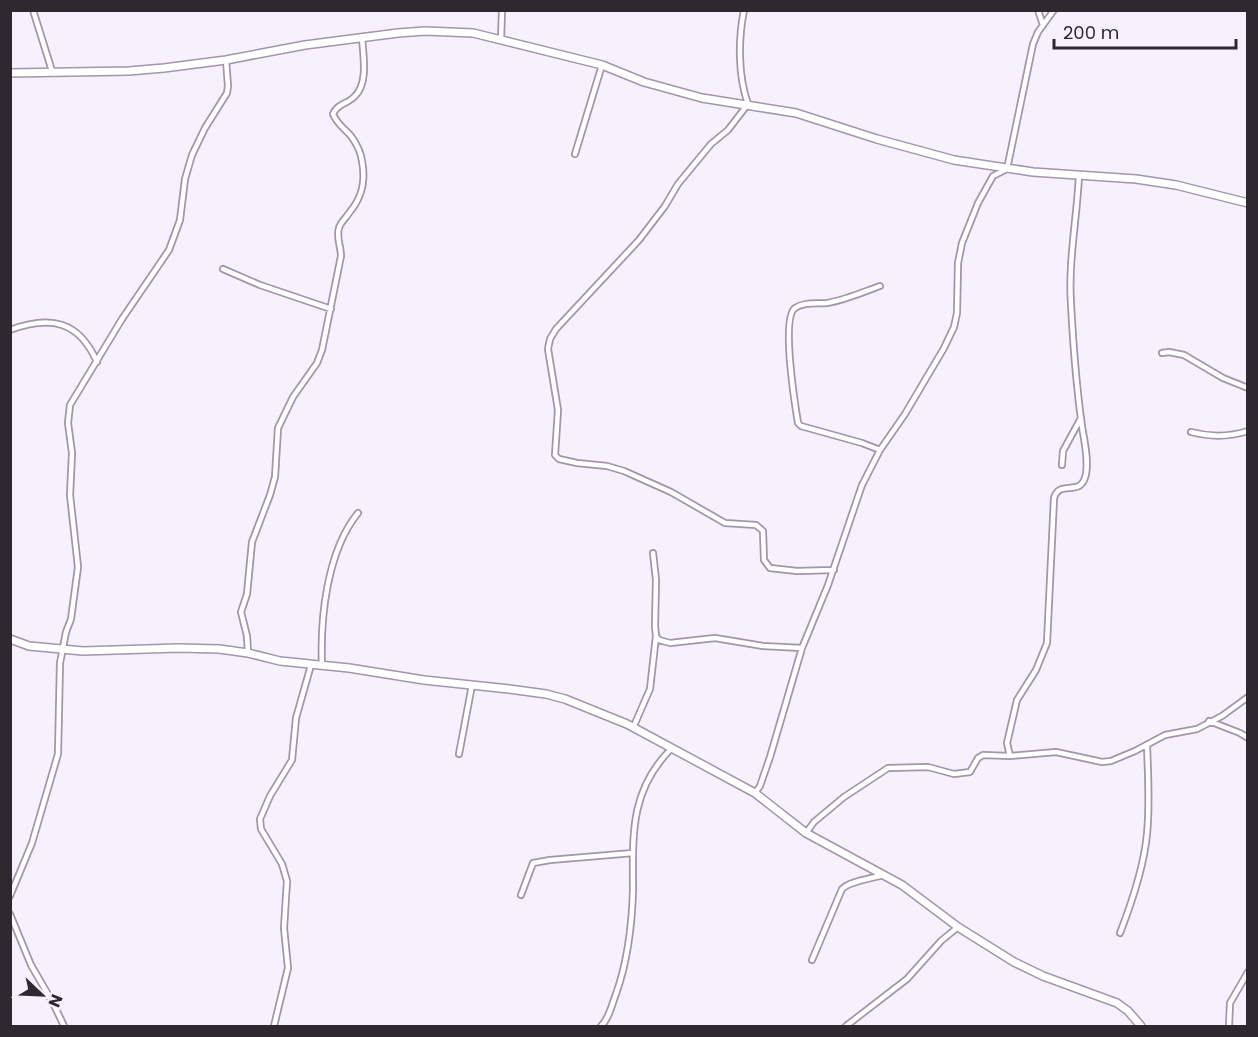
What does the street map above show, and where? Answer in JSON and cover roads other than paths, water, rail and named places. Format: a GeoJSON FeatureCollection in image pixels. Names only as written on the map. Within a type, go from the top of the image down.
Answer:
{"type":"FeatureCollection","features":[{"type":"Feature","properties":{"kind":"street"},"geometry":{"type":"LineString","coordinates":[[33,10],[52,71]]}},
{"type":"Feature","properties":{"kind":"street"},"geometry":{"type":"LineString","coordinates":[[501,40],[502,10]]}},
{"type":"Feature","properties":{"kind":"street"},"geometry":{"type":"LineString","coordinates":[[744,10],[741,70],[743,91],[748,105]]}},
{"type":"Feature","properties":{"kind":"street"},"geometry":{"type":"LineString","coordinates":[[1043,25],[1040,10],[1052,10]]}},
{"type":"Feature","properties":{"kind":"street"},"geometry":{"type":"LineString","coordinates":[[1007,169],[1029,57],[1033,44],[1052,10]]}},
{"type":"Feature","properties":{"kind":"street"},"geometry":{"type":"LineString","coordinates":[[10,73],[129,71],[226,60],[304,45],[425,31],[473,33],[602,65],[644,82],[702,98],[796,113],[928,154],[1007,169],[1136,179],[1176,185],[1248,203]]}},
{"type":"Feature","properties":{"kind":"street"},"geometry":{"type":"LineString","coordinates":[[248,653],[242,612],[248,594],[252,542],[275,477],[278,428],[293,397],[317,363],[326,336],[341,256],[339,225],[361,198],[364,174],[357,145],[335,120],[333,114],[339,105],[353,99],[361,86],[363,38]]}},
{"type":"Feature","properties":{"kind":"street"},"geometry":{"type":"LineString","coordinates":[[10,896],[32,843],[58,754],[59,679],[78,567],[70,495],[72,453],[68,412],[122,319],[169,250],[180,220],[185,179],[192,155],[205,128],[227,93],[226,60]]}},
{"type":"Feature","properties":{"kind":"street"},"geometry":{"type":"LineString","coordinates":[[575,154],[602,65]]}},
{"type":"Feature","properties":{"kind":"street"},"geometry":{"type":"LineString","coordinates":[[748,105],[728,130],[711,144],[678,184],[665,206],[639,240],[553,334],[548,349],[558,410],[555,454],[559,459],[615,468],[643,478],[725,523],[756,525],[763,531],[764,560],[770,568],[796,571],[834,570]]}},
{"type":"Feature","properties":{"kind":"street"},"geometry":{"type":"LineString","coordinates":[[755,793],[760,786],[770,757],[802,648],[834,570],[862,485],[880,450],[905,414],[954,327],[957,313],[958,263],[965,234],[993,176],[1007,169]]}},
{"type":"Feature","properties":{"kind":"street"},"geometry":{"type":"LineString","coordinates":[[1010,756],[1007,743],[1017,700],[1036,670],[1047,643],[1054,498],[1056,492],[1061,488],[1076,488],[1081,485],[1086,473],[1086,451],[1070,301],[1079,175]]}},
{"type":"Feature","properties":{"kind":"street"},"geometry":{"type":"LineString","coordinates":[[223,269],[260,285],[331,309]]}},
{"type":"Feature","properties":{"kind":"street"},"geometry":{"type":"LineString","coordinates":[[880,286],[827,303],[812,303],[795,308],[791,312],[789,334],[790,366],[798,423],[801,426],[880,450]]}},
{"type":"Feature","properties":{"kind":"street"},"geometry":{"type":"LineString","coordinates":[[10,330],[38,322],[66,327],[84,338],[97,362]]}},
{"type":"Feature","properties":{"kind":"street"},"geometry":{"type":"LineString","coordinates":[[1162,353],[1184,355],[1223,378],[1248,388]]}},
{"type":"Feature","properties":{"kind":"street"},"geometry":{"type":"LineString","coordinates":[[1062,465],[1063,451],[1081,418]]}},
{"type":"Feature","properties":{"kind":"street"},"geometry":{"type":"LineString","coordinates":[[1191,432],[1206,436],[1219,436],[1248,431]]}},
{"type":"Feature","properties":{"kind":"street"},"geometry":{"type":"LineString","coordinates":[[322,666],[325,599],[346,527],[358,513]]}},
{"type":"Feature","properties":{"kind":"street"},"geometry":{"type":"LineString","coordinates":[[633,728],[650,689],[656,636],[654,553]]}},
{"type":"Feature","properties":{"kind":"street"},"geometry":{"type":"LineString","coordinates":[[656,636],[664,643],[715,638],[763,646],[802,648]]}},
{"type":"Feature","properties":{"kind":"street"},"geometry":{"type":"LineString","coordinates":[[10,639],[28,646],[64,650],[219,649],[280,661],[546,694],[565,699],[598,711],[633,728],[755,793],[806,833],[902,885],[958,927],[1023,967],[1117,1003],[1128,1011],[1141,1026]]}},
{"type":"Feature","properties":{"kind":"street"},"geometry":{"type":"LineString","coordinates":[[274,1026],[288,968],[284,928],[287,881],[282,864],[261,830],[260,819],[270,796],[292,760],[296,718],[311,665]]}},
{"type":"Feature","properties":{"kind":"street"},"geometry":{"type":"LineString","coordinates":[[459,754],[472,685]]}},
{"type":"Feature","properties":{"kind":"street"},"geometry":{"type":"LineString","coordinates":[[806,833],[814,822],[844,797],[888,768],[928,767],[954,774],[970,772],[978,758],[983,755],[1010,756],[1056,752],[1102,762],[1121,757],[1165,735],[1197,729],[1222,716],[1248,697]]}},
{"type":"Feature","properties":{"kind":"street"},"geometry":{"type":"LineString","coordinates":[[1209,721],[1248,738]]}},
{"type":"Feature","properties":{"kind":"street"},"geometry":{"type":"LineString","coordinates":[[1120,933],[1133,898],[1147,836],[1149,783],[1147,745]]}},
{"type":"Feature","properties":{"kind":"street"},"geometry":{"type":"LineString","coordinates":[[601,1026],[606,1019],[622,976],[627,956],[632,914],[634,820],[638,804],[658,762],[671,749]]}},
{"type":"Feature","properties":{"kind":"street"},"geometry":{"type":"LineString","coordinates":[[521,895],[533,863],[633,852]]}},
{"type":"Feature","properties":{"kind":"street"},"geometry":{"type":"LineString","coordinates":[[812,960],[842,889],[852,882],[861,882],[883,875]]}},
{"type":"Feature","properties":{"kind":"street"},"geometry":{"type":"LineString","coordinates":[[10,914],[31,965],[64,1026]]}},
{"type":"Feature","properties":{"kind":"street"},"geometry":{"type":"LineString","coordinates":[[846,1026],[907,979],[941,941],[958,927]]}},
{"type":"Feature","properties":{"kind":"street"},"geometry":{"type":"LineString","coordinates":[[1229,1026],[1230,1003],[1248,972]]}}]}
